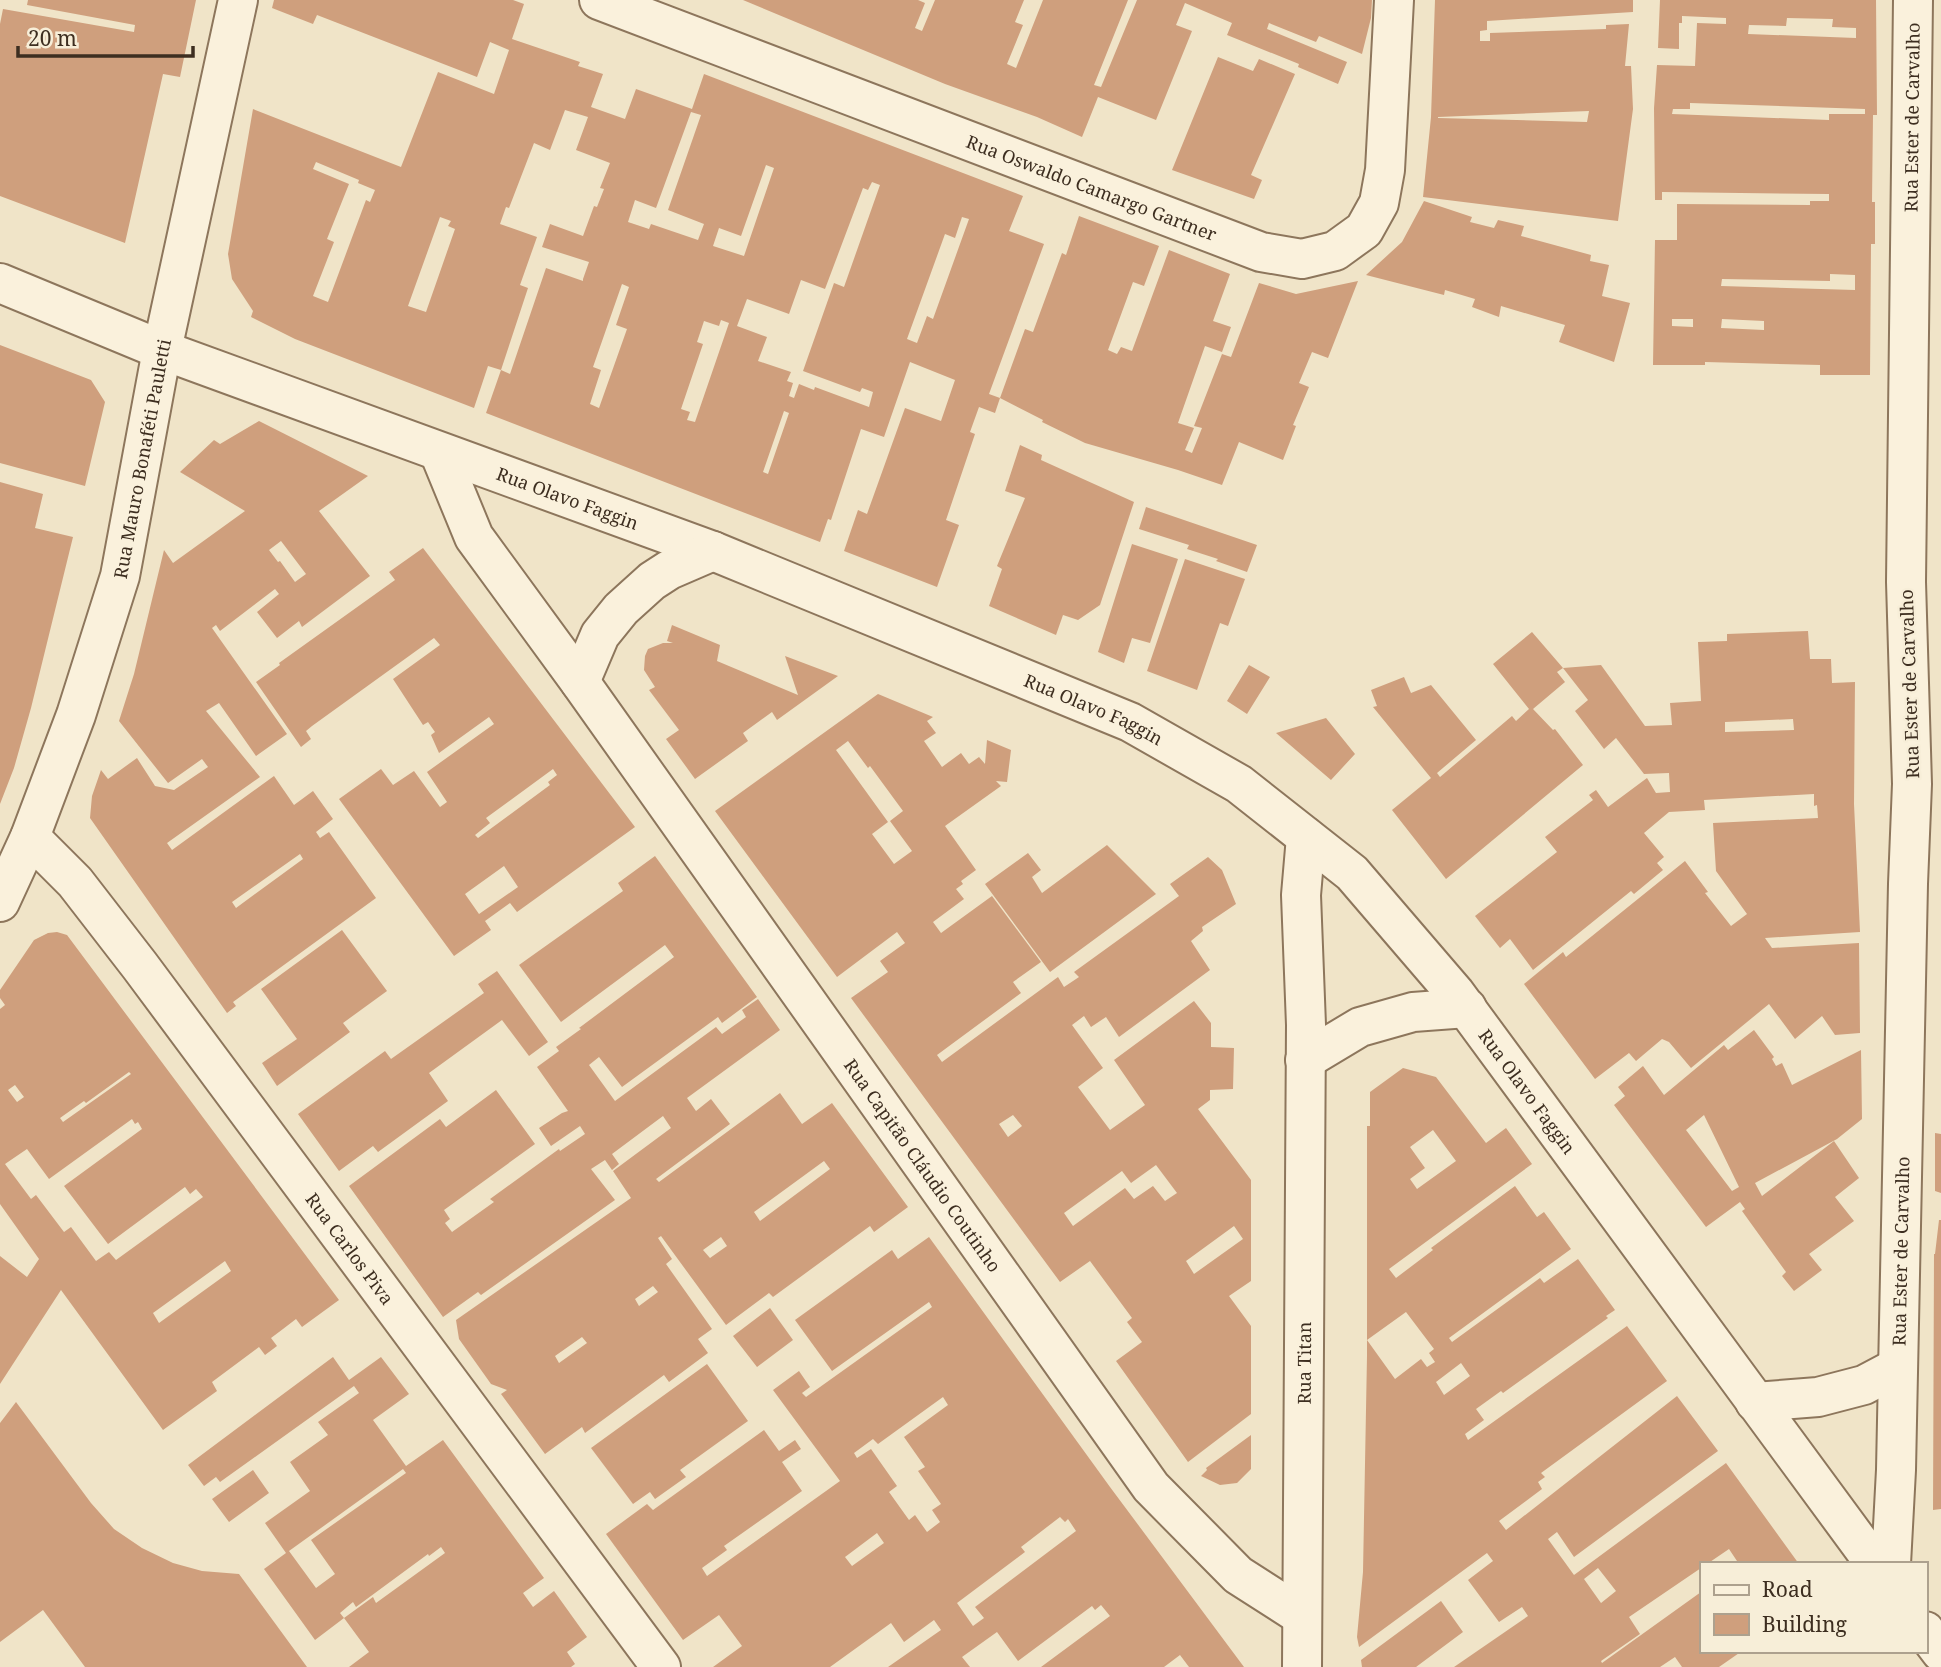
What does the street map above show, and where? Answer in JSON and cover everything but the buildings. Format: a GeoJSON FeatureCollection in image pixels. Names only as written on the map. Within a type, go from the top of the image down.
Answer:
{"type":"FeatureCollection","features":[{"type":"Feature","properties":{"kind":"street","name":"Rua Mauro Bonaféti Pauletti"},"geometry":{"type":"LineString","coordinates":[[0,902],[30,838],[75,715],[120,576],[162,350],[238,0]]}},
{"type":"Feature","properties":{"kind":"street","name":"Rua Oswaldo Camargo Gartner"},"geometry":{"type":"LineString","coordinates":[[599,0],[1261,252],[1302,259],[1335,251],[1364,230],[1379,203],[1385,170],[1394,0]]}},
{"type":"Feature","properties":{"kind":"street","name":"Rua Ester de Carvalho"},"geometry":{"type":"LineString","coordinates":[[1891,1562],[1896,1470],[1908,898],[1927,773],[1906,582],[1913,0]]}},
{"type":"Feature","properties":{"kind":"street","name":"Rua Olavo Faggin"},"geometry":{"type":"LineString","coordinates":[[0,283],[162,350],[713,551],[1130,722],[1239,784],[1352,873],[1467,1008],[1874,1562]]}},
{"type":"Feature","properties":{"kind":"street","name":"Rua Capitão Cláudio Coutinho"},"geometry":{"type":"LineString","coordinates":[[439,452],[474,537],[580,682],[1151,1487],[1238,1575],[1302,1615]]}},
{"type":"Feature","properties":{"kind":"street"},"geometry":{"type":"LineString","coordinates":[[580,682],[600,635],[621,609],[652,581],[669,570],[713,551]]}},
{"type":"Feature","properties":{"kind":"street","name":"Rua Carlos Piva"},"geometry":{"type":"LineString","coordinates":[[30,838],[75,882],[140,966],[660,1667]]}},
{"type":"Feature","properties":{"kind":"street","name":"Rua Titan"},"geometry":{"type":"LineString","coordinates":[[1302,1667],[1306,1025],[1301,895],[1306,838]]}},
{"type":"Feature","properties":{"kind":"street"},"geometry":{"type":"LineString","coordinates":[[1305,1059],[1360,1027],[1413,1012],[1467,1008]]}},
{"type":"Feature","properties":{"kind":"street","name":"Rua Ester de Carvalho"},"geometry":{"type":"LineString","coordinates":[[1755,1402],[1818,1397],[1864,1385],[1898,1367]]}},
{"type":"Feature","properties":{"kind":"street"},"geometry":{"type":"LineString","coordinates":[[1927,1634],[1941,1652]]}}]}
